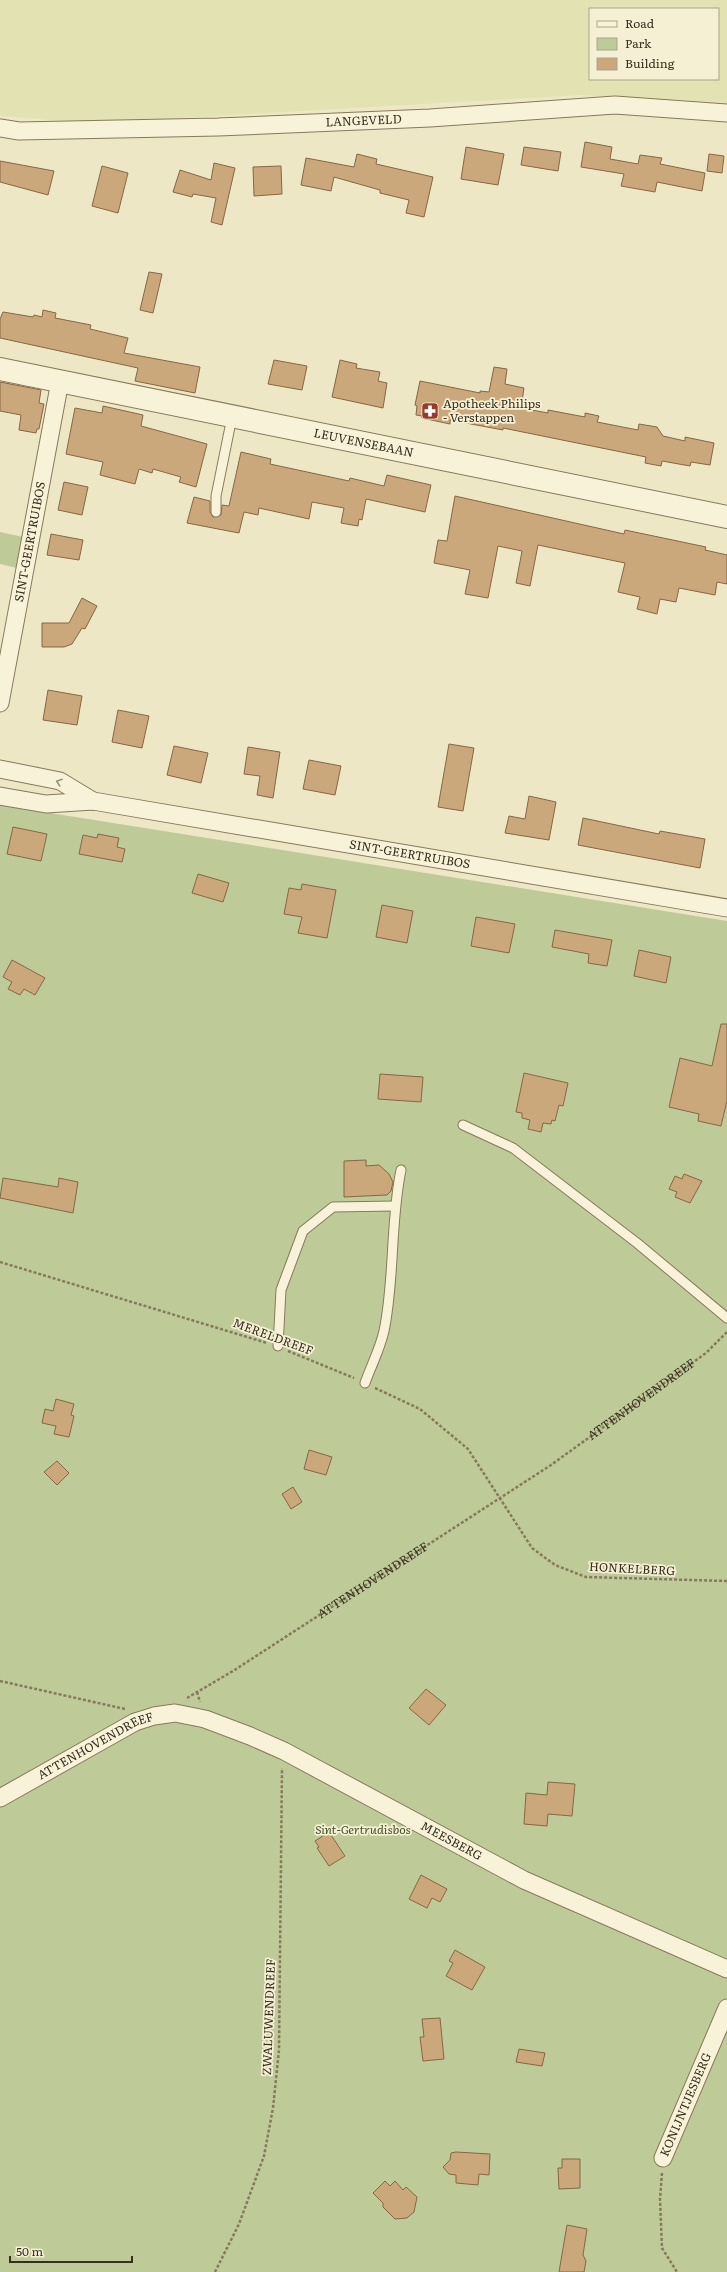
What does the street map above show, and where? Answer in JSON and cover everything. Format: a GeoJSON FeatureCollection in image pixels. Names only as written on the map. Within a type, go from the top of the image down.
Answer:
{"type":"FeatureCollection","features":[{"type":"Feature","properties":{"kind":"street","name":"LANGEVELD"},"geometry":{"type":"LineString","coordinates":[[0,128],[19,131],[218,127],[430,118],[615,105],[727,113]]}},
{"type":"Feature","properties":{"kind":"street","name":"LEUVENSEBAAN"},"geometry":{"type":"LineString","coordinates":[[0,369],[727,517]]}},
{"type":"Feature","properties":{"kind":"street","name":"SINT-GEERTRUIBOS"},"geometry":{"type":"LineString","coordinates":[[0,704],[60,381]]}},
{"type":"Feature","properties":{"kind":"street","name":"SINT-GEERTRUIBOS"},"geometry":{"type":"LineString","coordinates":[[0,769],[60,781],[93,800]]}},
{"type":"Feature","properties":{"kind":"street","name":"SINT-GEERTRUIBOS"},"geometry":{"type":"LineString","coordinates":[[0,796],[46,804],[93,800],[727,908]]}},
{"type":"Feature","properties":{"kind":"street","name":"MEESBERG"},"geometry":{"type":"LineString","coordinates":[[154,1716],[175,1714],[206,1719],[284,1751],[524,1880],[727,1969]]}},
{"type":"Feature","properties":{"kind":"street","name":"ATTENHOVENDREEF"},"geometry":{"type":"LineString","coordinates":[[0,1798],[135,1722],[154,1716]]}},
{"type":"Feature","properties":{"kind":"street","name":"KONIJNTJESBERG"},"geometry":{"type":"LineString","coordinates":[[663,2158],[727,2008]]}},
{"type":"Feature","properties":{"kind":"lane"},"geometry":{"type":"LineString","coordinates":[[216,512],[216,496],[232,417]]}},
{"type":"Feature","properties":{"kind":"lane"},"geometry":{"type":"LineString","coordinates":[[463,1125],[513,1148],[637,1243],[727,1318]]}},
{"type":"Feature","properties":{"kind":"lane"},"geometry":{"type":"LineString","coordinates":[[365,1383],[384,1332],[390,1288],[395,1206],[401,1170]]}},
{"type":"Feature","properties":{"kind":"lane"},"geometry":{"type":"LineString","coordinates":[[278,1346],[281,1290],[303,1231],[332,1207],[395,1206]]}},
{"type":"Feature","properties":{"kind":"path","name":"MERELDREEF"},"geometry":{"type":"LineString","coordinates":[[0,1262],[278,1346],[365,1383],[420,1409],[468,1449],[500,1497]]}},
{"type":"Feature","properties":{"kind":"path","name":"ATTENHOVENDREEF"},"geometry":{"type":"LineString","coordinates":[[185,1699],[233,1671],[551,1465],[700,1358],[727,1332]]}},
{"type":"Feature","properties":{"kind":"path","name":"HONKELBERG"},"geometry":{"type":"LineString","coordinates":[[500,1497],[532,1548],[555,1565],[586,1577],[727,1581]]}},
{"type":"Feature","properties":{"kind":"path"},"geometry":{"type":"LineString","coordinates":[[0,1681],[126,1709]]}},
{"type":"Feature","properties":{"kind":"path","name":"ZWALUWENDREEF"},"geometry":{"type":"LineString","coordinates":[[215,2272],[239,2224],[264,2156],[273,2108],[279,2050],[280,1778],[284,1751]]}},
{"type":"Feature","properties":{"kind":"path","name":"KONIJNTJESBERG"},"geometry":{"type":"LineString","coordinates":[[663,2158],[660,2199],[662,2248],[677,2272]]}},
{"type":"Feature","properties":{"kind":"green space"},"geometry":{"type":"Polygon","coordinates":[[[0,0],[727,0],[727,103],[582,95],[90,123],[0,116],[0,0]]]}},
{"type":"Feature","properties":{"kind":"green space"},"geometry":{"type":"Polygon","coordinates":[[[0,532],[23,537],[17,568],[0,564],[0,532]]]}},
{"type":"Feature","properties":{"kind":"green space","name":"Sint-Gertrudisbos"},"geometry":{"type":"Polygon","coordinates":[[[0,805],[727,921],[727,2272],[0,2272],[0,805]]]}},
{"type":"Feature","properties":{"kind":"building"},"geometry":{"type":"Polygon","coordinates":[[[585,142],[612,147],[610,159],[638,164],[640,155],[662,158],[660,164],[705,173],[702,191],[657,182],[655,192],[621,186],[624,174],[581,167],[585,142]]]}},
{"type":"Feature","properties":{"kind":"building"},"geometry":{"type":"Polygon","coordinates":[[[466,147],[504,154],[498,185],[461,179],[466,147]]]}},
{"type":"Feature","properties":{"kind":"building"},"geometry":{"type":"Polygon","coordinates":[[[524,147],[561,152],[558,171],[521,165],[524,147]]]}},
{"type":"Feature","properties":{"kind":"building"},"geometry":{"type":"Polygon","coordinates":[[[357,154],[377,159],[376,164],[433,177],[424,217],[406,213],[409,200],[380,193],[380,190],[334,177],[331,191],[301,185],[306,158],[354,167],[357,154]]]}},
{"type":"Feature","properties":{"kind":"building"},"geometry":{"type":"Polygon","coordinates":[[[709,154],[724,156],[722,173],[707,171],[709,154]]]}},
{"type":"Feature","properties":{"kind":"building"},"geometry":{"type":"Polygon","coordinates":[[[0,161],[54,171],[48,195],[0,182],[0,161]]]}},
{"type":"Feature","properties":{"kind":"building"},"geometry":{"type":"Polygon","coordinates":[[[214,163],[235,168],[222,225],[211,222],[216,198],[193,194],[192,197],[173,192],[180,170],[211,180],[214,163]]]}},
{"type":"Feature","properties":{"kind":"building"},"geometry":{"type":"Polygon","coordinates":[[[102,166],[128,173],[118,213],[92,206],[102,166]]]}},
{"type":"Feature","properties":{"kind":"building"},"geometry":{"type":"Polygon","coordinates":[[[281,166],[282,194],[254,196],[253,167],[281,166]]]}},
{"type":"Feature","properties":{"kind":"building"},"geometry":{"type":"Polygon","coordinates":[[[149,272],[162,274],[153,313],[140,310],[149,272]]]}},
{"type":"Feature","properties":{"kind":"building"},"geometry":{"type":"Polygon","coordinates":[[[43,310],[56,313],[55,318],[91,325],[90,329],[128,338],[124,353],[200,367],[195,393],[135,381],[138,368],[0,338],[0,319],[3,312],[42,317],[43,310]]]}},
{"type":"Feature","properties":{"kind":"building"},"geometry":{"type":"Polygon","coordinates":[[[274,360],[307,366],[302,390],[268,384],[274,360]]]}},
{"type":"Feature","properties":{"kind":"building"},"geometry":{"type":"Polygon","coordinates":[[[340,360],[357,364],[356,368],[380,372],[378,381],[387,383],[383,408],[332,397],[340,360]]]}},
{"type":"Feature","properties":{"kind":"building"},"geometry":{"type":"Polygon","coordinates":[[[494,367],[507,369],[505,384],[524,388],[521,408],[548,413],[548,410],[585,417],[585,413],[599,416],[597,422],[638,430],[639,424],[657,427],[663,436],[685,441],[685,437],[714,443],[710,465],[691,462],[690,466],[662,461],[661,466],[645,463],[646,457],[503,428],[503,430],[450,420],[450,424],[422,418],[422,416],[416,415],[417,406],[415,405],[420,381],[480,393],[480,391],[489,392],[494,367]]]}},
{"type":"Feature","properties":{"kind":"building"},"geometry":{"type":"Polygon","coordinates":[[[0,382],[41,390],[39,403],[44,404],[39,429],[37,429],[36,433],[19,430],[21,415],[0,411],[0,382]]]}},
{"type":"Feature","properties":{"kind":"building"},"geometry":{"type":"Polygon","coordinates":[[[103,406],[143,415],[141,426],[207,444],[196,487],[179,482],[181,477],[153,469],[152,473],[139,469],[135,484],[100,475],[103,462],[66,454],[75,408],[102,413],[103,406]]]}},
{"type":"Feature","properties":{"kind":"building"},"geometry":{"type":"Polygon","coordinates":[[[241,452],[271,459],[270,464],[349,481],[350,478],[384,486],[387,475],[431,485],[425,512],[366,499],[362,520],[359,519],[358,526],[341,523],[344,508],[312,502],[309,519],[259,508],[258,515],[244,512],[239,533],[187,523],[194,497],[210,501],[210,512],[213,517],[221,515],[222,505],[229,506],[241,452]]]}},
{"type":"Feature","properties":{"kind":"building"},"geometry":{"type":"Polygon","coordinates":[[[64,482],[88,487],[82,515],[58,510],[64,482]]]}},
{"type":"Feature","properties":{"kind":"building"},"geometry":{"type":"Polygon","coordinates":[[[455,496],[624,534],[625,530],[706,547],[705,550],[727,555],[727,584],[717,582],[715,595],[679,588],[676,602],[660,599],[657,614],[637,609],[640,597],[618,592],[625,563],[538,545],[530,586],[516,583],[522,551],[498,546],[488,598],[465,594],[470,570],[434,563],[438,540],[447,541],[455,496]]]}},
{"type":"Feature","properties":{"kind":"building"},"geometry":{"type":"Polygon","coordinates":[[[51,534],[83,540],[79,560],[47,555],[51,534]]]}},
{"type":"Feature","properties":{"kind":"building"},"geometry":{"type":"Polygon","coordinates":[[[82,598],[97,606],[85,629],[82,628],[72,644],[64,647],[42,647],[42,623],[69,623],[82,598]]]}},
{"type":"Feature","properties":{"kind":"building"},"geometry":{"type":"Polygon","coordinates":[[[48,690],[82,696],[77,725],[43,720],[48,690]]]}},
{"type":"Feature","properties":{"kind":"building"},"geometry":{"type":"Polygon","coordinates":[[[118,710],[149,716],[142,748],[112,742],[118,710]]]}},
{"type":"Feature","properties":{"kind":"building"},"geometry":{"type":"Polygon","coordinates":[[[449,744],[474,748],[463,811],[438,807],[449,744]]]}},
{"type":"Feature","properties":{"kind":"building"},"geometry":{"type":"Polygon","coordinates":[[[174,746],[208,753],[201,783],[167,775],[174,746]]]}},
{"type":"Feature","properties":{"kind":"building"},"geometry":{"type":"Polygon","coordinates":[[[248,747],[280,752],[273,798],[257,795],[260,776],[244,774],[248,747]]]}},
{"type":"Feature","properties":{"kind":"building"},"geometry":{"type":"Polygon","coordinates":[[[309,760],[341,766],[335,795],[303,789],[309,760]]]}},
{"type":"Feature","properties":{"kind":"building"},"geometry":{"type":"Polygon","coordinates":[[[529,796],[556,802],[549,840],[505,833],[509,816],[525,819],[529,796]]]}},
{"type":"Feature","properties":{"kind":"building"},"geometry":{"type":"Polygon","coordinates":[[[583,818],[659,834],[660,831],[705,839],[700,868],[578,845],[583,818]]]}},
{"type":"Feature","properties":{"kind":"building"},"geometry":{"type":"Polygon","coordinates":[[[13,827],[47,834],[41,861],[7,854],[13,827]]]}},
{"type":"Feature","properties":{"kind":"building"},"geometry":{"type":"Polygon","coordinates":[[[98,834],[119,838],[117,847],[125,849],[122,862],[79,854],[83,835],[97,838],[98,834]]]}},
{"type":"Feature","properties":{"kind":"building"},"geometry":{"type":"Polygon","coordinates":[[[198,874],[229,883],[223,902],[192,893],[198,874]]]}},
{"type":"Feature","properties":{"kind":"building"},"geometry":{"type":"Polygon","coordinates":[[[302,884],[336,890],[327,938],[298,933],[302,917],[284,914],[289,888],[301,890],[302,884]]]}},
{"type":"Feature","properties":{"kind":"building"},"geometry":{"type":"Polygon","coordinates":[[[382,905],[413,911],[407,943],[376,937],[382,905]]]}},
{"type":"Feature","properties":{"kind":"building"},"geometry":{"type":"Polygon","coordinates":[[[476,917],[515,924],[509,953],[471,946],[476,917]]]}},
{"type":"Feature","properties":{"kind":"building"},"geometry":{"type":"Polygon","coordinates":[[[555,930],[612,940],[607,966],[588,963],[589,954],[552,947],[555,930]]]}},
{"type":"Feature","properties":{"kind":"building"},"geometry":{"type":"Polygon","coordinates":[[[639,950],[671,957],[666,983],[634,976],[639,950]]]}},
{"type":"Feature","properties":{"kind":"building"},"geometry":{"type":"Polygon","coordinates":[[[12,960],[45,978],[35,995],[24,989],[20,995],[8,989],[12,982],[3,977],[12,960]]]}},
{"type":"Feature","properties":{"kind":"building"},"geometry":{"type":"Polygon","coordinates":[[[721,1024],[727,1024],[727,1101],[721,1126],[698,1121],[699,1114],[669,1107],[680,1058],[712,1066],[721,1024]]]}},
{"type":"Feature","properties":{"kind":"building"},"geometry":{"type":"Polygon","coordinates":[[[524,1073],[568,1083],[563,1106],[559,1105],[555,1121],[552,1120],[551,1124],[543,1123],[541,1132],[528,1129],[530,1120],[522,1118],[522,1113],[516,1112],[524,1073]]]}},
{"type":"Feature","properties":{"kind":"building"},"geometry":{"type":"Polygon","coordinates":[[[380,1074],[423,1077],[421,1102],[378,1099],[380,1074]]]}},
{"type":"Feature","properties":{"kind":"building"},"geometry":{"type":"Polygon","coordinates":[[[366,1160],[366,1166],[379,1165],[389,1174],[393,1182],[391,1191],[387,1195],[344,1197],[344,1161],[366,1160]]]}},
{"type":"Feature","properties":{"kind":"building"},"geometry":{"type":"Polygon","coordinates":[[[684,1174],[702,1181],[690,1203],[675,1197],[677,1192],[669,1189],[675,1176],[682,1179],[684,1174]]]}},
{"type":"Feature","properties":{"kind":"building"},"geometry":{"type":"Polygon","coordinates":[[[3,1178],[58,1187],[59,1178],[78,1182],[73,1213],[0,1198],[3,1178]]]}},
{"type":"Feature","properties":{"kind":"building"},"geometry":{"type":"Polygon","coordinates":[[[56,1399],[74,1404],[71,1415],[74,1416],[69,1437],[54,1434],[56,1426],[42,1423],[45,1409],[53,1411],[56,1399]]]}},
{"type":"Feature","properties":{"kind":"building"},"geometry":{"type":"Polygon","coordinates":[[[309,1450],[332,1457],[326,1475],[304,1469],[309,1450]]]}},
{"type":"Feature","properties":{"kind":"building"},"geometry":{"type":"Polygon","coordinates":[[[57,1461],[69,1473],[57,1485],[44,1472],[57,1461]]]}},
{"type":"Feature","properties":{"kind":"building"},"geometry":{"type":"Polygon","coordinates":[[[293,1487],[302,1502],[291,1509],[282,1494],[293,1487]]]}},
{"type":"Feature","properties":{"kind":"building"},"geometry":{"type":"Polygon","coordinates":[[[426,1689],[446,1705],[429,1725],[409,1708],[426,1689]]]}},
{"type":"Feature","properties":{"kind":"building"},"geometry":{"type":"Polygon","coordinates":[[[548,1782],[575,1784],[572,1816],[548,1814],[547,1826],[524,1824],[526,1793],[547,1795],[548,1782]]]}},
{"type":"Feature","properties":{"kind":"building"},"geometry":{"type":"Polygon","coordinates":[[[329,1832],[345,1856],[329,1866],[317,1848],[319,1847],[315,1841],[329,1832]]]}},
{"type":"Feature","properties":{"kind":"building"},"geometry":{"type":"Polygon","coordinates":[[[421,1875],[447,1889],[440,1902],[432,1898],[427,1908],[409,1899],[421,1875]]]}},
{"type":"Feature","properties":{"kind":"building"},"geometry":{"type":"Polygon","coordinates":[[[455,1950],[485,1967],[472,1990],[446,1976],[453,1963],[449,1961],[455,1950]]]}},
{"type":"Feature","properties":{"kind":"building"},"geometry":{"type":"Polygon","coordinates":[[[440,2018],[444,2059],[423,2061],[420,2037],[424,2037],[422,2019],[440,2018]]]}},
{"type":"Feature","properties":{"kind":"building"},"geometry":{"type":"Polygon","coordinates":[[[519,2049],[545,2053],[542,2066],[516,2062],[519,2049]]]}},
{"type":"Feature","properties":{"kind":"building"},"geometry":{"type":"Polygon","coordinates":[[[451,2153],[490,2154],[489,2175],[479,2174],[478,2185],[456,2183],[456,2175],[449,2174],[443,2167],[450,2160],[451,2153]]]}},
{"type":"Feature","properties":{"kind":"building"},"geometry":{"type":"Polygon","coordinates":[[[562,2159],[580,2159],[580,2188],[559,2189],[558,2168],[562,2168],[562,2159]]]}},
{"type":"Feature","properties":{"kind":"building"},"geometry":{"type":"Polygon","coordinates":[[[385,2181],[390,2186],[395,2181],[403,2190],[406,2187],[417,2197],[414,2212],[407,2218],[395,2219],[383,2207],[383,2203],[373,2193],[385,2181]]]}},
{"type":"Feature","properties":{"kind":"building"},"geometry":{"type":"Polygon","coordinates":[[[567,2225],[587,2229],[583,2255],[586,2261],[584,2272],[559,2272],[567,2225]]]}},
{"type":"Feature","properties":{"kind":"place","name":"Apotheek Philips - Verstappen"},"geometry":{"type":"Point","coordinates":[430,411]}}]}
